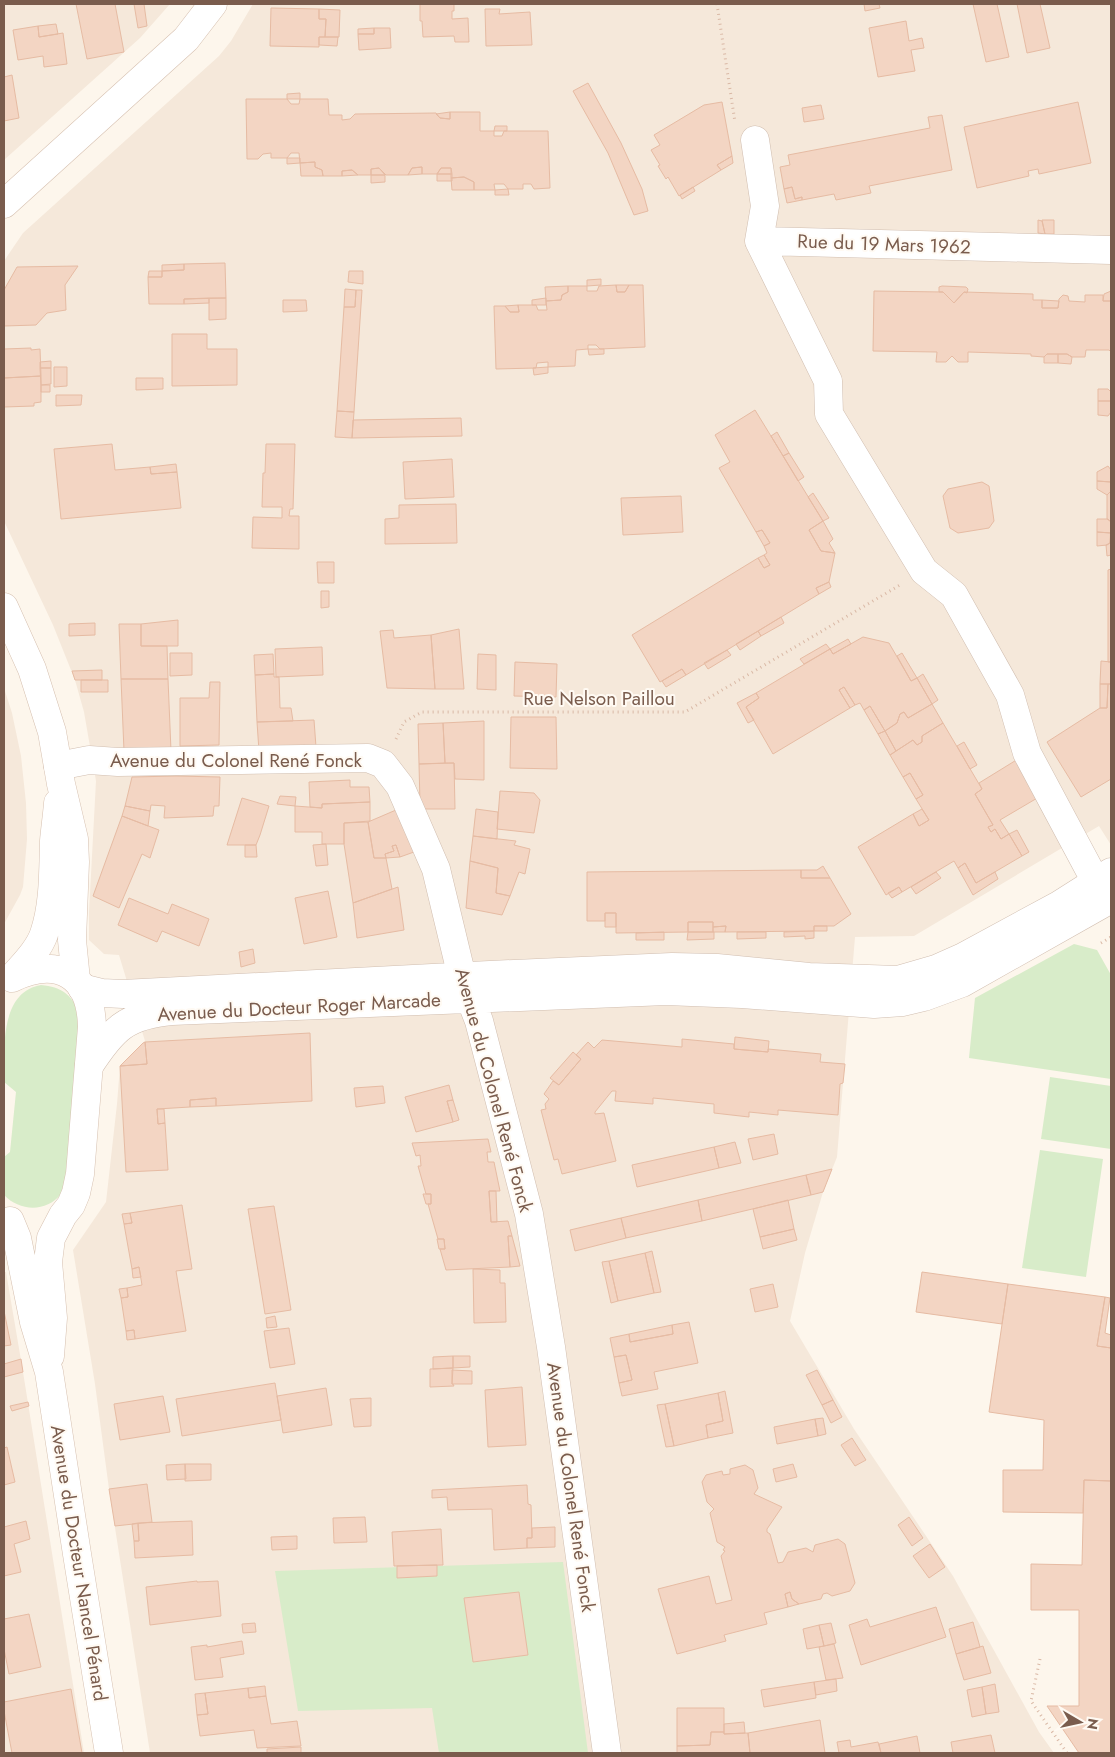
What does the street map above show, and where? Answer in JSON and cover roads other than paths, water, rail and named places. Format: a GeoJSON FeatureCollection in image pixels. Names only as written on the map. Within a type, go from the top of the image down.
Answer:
{"type":"FeatureCollection","features":[{"type":"Feature","properties":{"kind":"street"},"geometry":{"type":"LineString","coordinates":[[4,204],[186,39],[213,4]]}},
{"type":"Feature","properties":{"kind":"street"},"geometry":{"type":"LineString","coordinates":[[755,140],[765,206],[759,241],[828,381],[829,414],[924,571],[954,595],[1010,695],[1027,753],[1107,893]]}},
{"type":"Feature","properties":{"kind":"street","name":"Rue du 19 Mars 1962"},"geometry":{"type":"LineString","coordinates":[[759,241],[1111,250]]}},
{"type":"Feature","properties":{"kind":"street","name":"Avenue du Docteur Nancel Pénard"},"geometry":{"type":"LineString","coordinates":[[4,607],[32,669],[52,732],[59,775],[74,839],[72,940],[79,984]]}},
{"type":"Feature","properties":{"kind":"street","name":"Avenue du Colonel René Fonck"},"geometry":{"type":"LineString","coordinates":[[59,775],[89,760],[118,762],[368,758],[383,764],[400,786],[436,869],[467,989],[479,1021],[529,1214],[552,1347],[607,1753]]}},
{"type":"Feature","properties":{"kind":"street","name":"Avenue du Docteur Nancel Pénard"},"geometry":{"type":"LineString","coordinates":[[8,982],[37,946],[43,935],[48,918],[53,888],[54,839],[59,775]]}},
{"type":"Feature","properties":{"kind":"street","name":"Avenue du Docteur Roger Marcade"},"geometry":{"type":"LineString","coordinates":[[79,984],[102,993],[123,994],[467,989],[666,991],[742,994],[874,1004],[903,1002],[924,997],[962,983],[1107,893]]}},
{"type":"Feature","properties":{"kind":"street","name":"Avenue du Docteur Nancel Pénard"},"geometry":{"type":"LineString","coordinates":[[8,982],[26,971],[40,968],[64,972],[79,984],[89,1000],[92,1014],[80,1174],[71,1205],[63,1215],[51,1238],[48,1262],[53,1318],[49,1372]]}},
{"type":"Feature","properties":{"kind":"street","name":"Avenue du Docteur Roger Marcade"},"geometry":{"type":"LineString","coordinates":[[89,1066],[106,1041],[118,1028],[132,1020],[152,1013],[432,1000],[467,989]]}},
{"type":"Feature","properties":{"kind":"street","name":"Avenue du Docteur Nancel Pénard"},"geometry":{"type":"LineString","coordinates":[[7,1219],[34,1227],[50,1224],[63,1215]]}},
{"type":"Feature","properties":{"kind":"street","name":"Avenue du Docteur Nancel Pénard"},"geometry":{"type":"LineString","coordinates":[[7,1219],[18,1238],[34,1322],[49,1372],[110,1753]]}}]}
